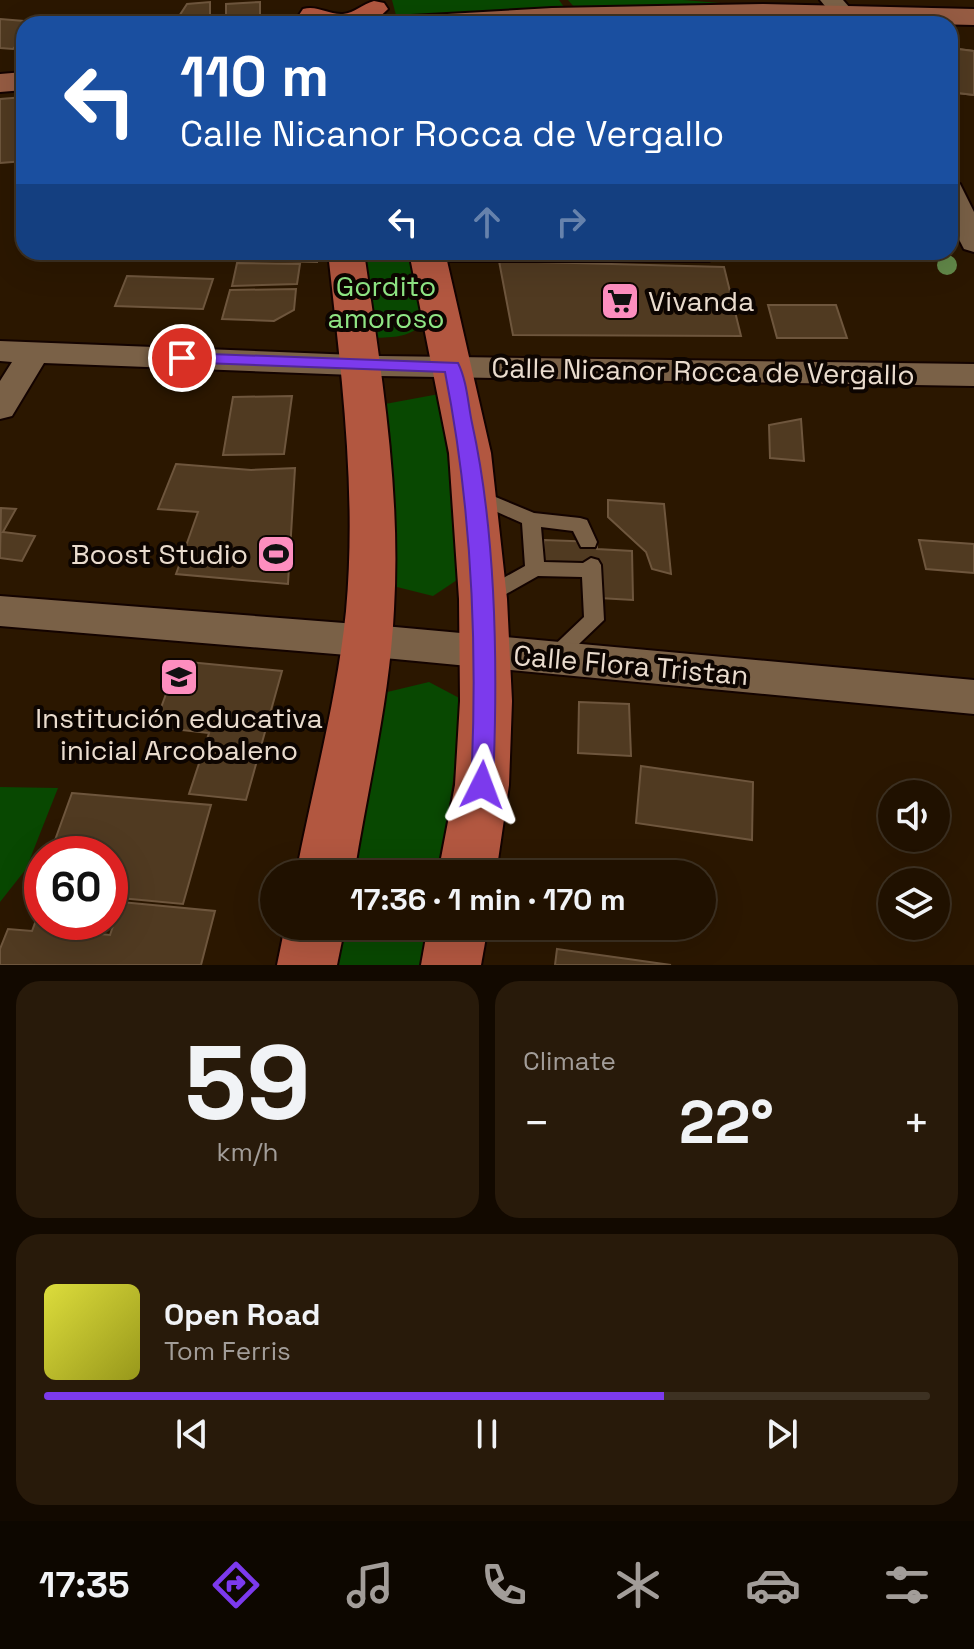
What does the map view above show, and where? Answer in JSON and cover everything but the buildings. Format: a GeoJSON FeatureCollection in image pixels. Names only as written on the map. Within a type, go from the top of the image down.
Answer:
{"type":"FeatureCollection","features":[{"type":"Feature","properties":{"kind":"main road"},"geometry":{"type":"LineString","coordinates":[[556,16],[842,12],[948,16]]}},
{"type":"Feature","properties":{"kind":"main road"},"geometry":{"type":"LineString","coordinates":[[328,860],[367,640],[372,574],[371,496],[347,260]]}},
{"type":"Feature","properties":{"kind":"main road"},"geometry":{"type":"LineString","coordinates":[[428,260],[470,453],[483,599],[486,701],[482,785],[469,860]]}},
{"type":"Feature","properties":{"kind":"main road"},"geometry":{"type":"LineString","coordinates":[[307,965],[312,940]]}},
{"type":"Feature","properties":{"kind":"main road"},"geometry":{"type":"LineString","coordinates":[[451,965],[455,940]]}},
{"type":"Feature","properties":{"kind":"street"},"geometry":{"type":"LineString","coordinates":[[958,208],[974,243]]}},
{"type":"Feature","properties":{"kind":"street","name":"Calle Nicanor Rocca de Vergallo"},"geometry":{"type":"LineString","coordinates":[[0,351],[360,366],[974,375]]}},
{"type":"Feature","properties":{"kind":"street"},"geometry":{"type":"LineString","coordinates":[[0,408],[34,352]]}},
{"type":"Feature","properties":{"kind":"street","name":"Calle Flora Tristan"},"geometry":{"type":"LineString","coordinates":[[0,611],[367,640],[974,697]]}},
{"type":"Feature","properties":{"kind":"lane"},"geometry":{"type":"LineString","coordinates":[[474,494],[531,519],[580,525],[588,542]]}},
{"type":"Feature","properties":{"kind":"lane"},"geometry":{"type":"LineString","coordinates":[[531,519],[535,569]]}},
{"type":"Feature","properties":{"kind":"lane"},"geometry":{"type":"LineString","coordinates":[[483,599],[535,569],[591,568],[594,620],[552,657]]}},
{"type":"Feature","properties":{"kind":"green space"},"geometry":{"type":"Polygon","coordinates":[[[392,0],[559,0],[564,7],[439,16],[396,16],[392,0]]]}},
{"type":"Feature","properties":{"kind":"green space"},"geometry":{"type":"Polygon","coordinates":[[[568,0],[683,0],[783,8],[575,8],[568,0]]]}},
{"type":"Feature","properties":{"kind":"green space","name":"Gordito amoroso"},"geometry":{"type":"Polygon","coordinates":[[[348,260],[412,260],[425,321],[408,334],[373,338],[348,260]]]}},
{"type":"Feature","properties":{"kind":"green space"},"geometry":{"type":"Polygon","coordinates":[[[439,394],[463,576],[433,596],[397,587],[385,404],[439,394]]]}},
{"type":"Feature","properties":{"kind":"green space"},"geometry":{"type":"Polygon","coordinates":[[[429,682],[465,701],[441,860],[350,860],[383,693],[429,682]]]}},
{"type":"Feature","properties":{"kind":"green space"},"geometry":{"type":"Polygon","coordinates":[[[0,787],[58,788],[39,836],[24,836],[24,872],[0,902],[0,787]]]}},
{"type":"Feature","properties":{"kind":"green space"},"geometry":{"type":"Polygon","coordinates":[[[334,940],[429,940],[425,965],[330,965],[334,940]]]}},
{"type":"Feature","properties":{"kind":"place","name":"Vivanda"},"geometry":{"type":"Point","coordinates":[620,301]}},
{"type":"Feature","properties":{"kind":"place","name":"Boost Studio"},"geometry":{"type":"Point","coordinates":[276,554]}},
{"type":"Feature","properties":{"kind":"place","name":"Institución educativa inicial Arcobaleno"},"geometry":{"type":"Point","coordinates":[179,677]}},
{"type":"Feature","properties":{"kind":"route"},"geometry":{"type":"LineString","coordinates":[[182,358],[452,367],[470,453],[483,599],[486,701],[482,785]]}}]}
